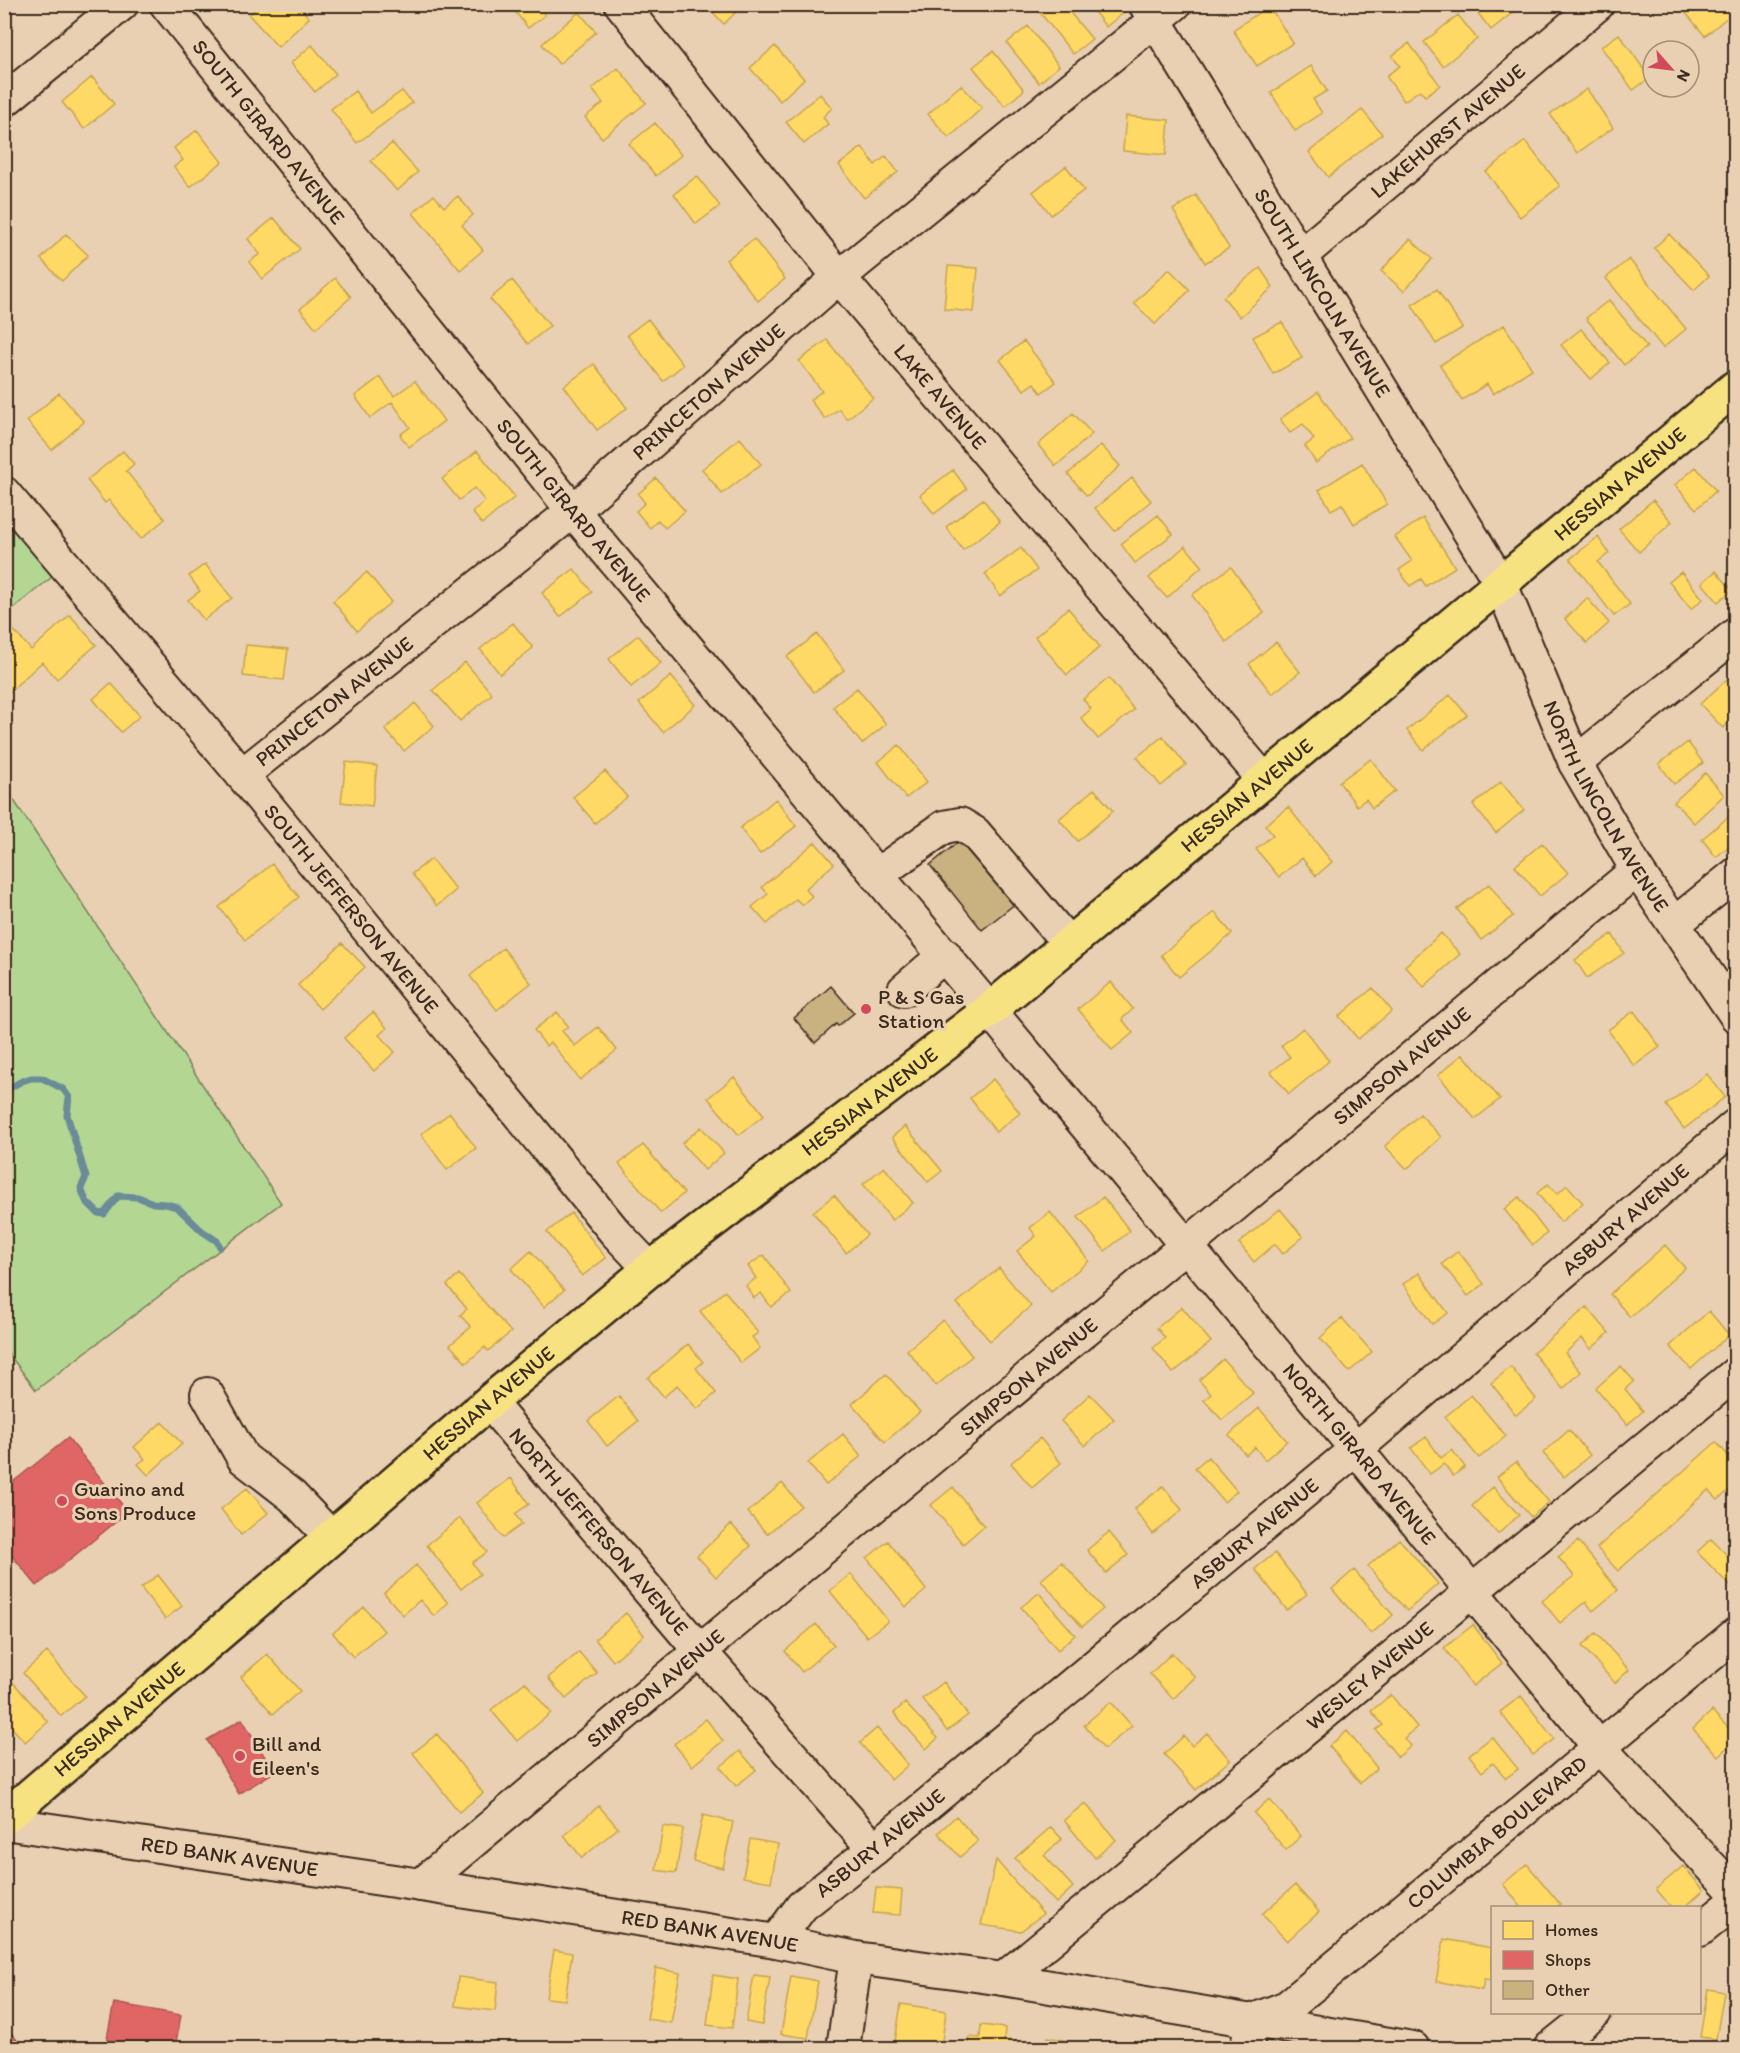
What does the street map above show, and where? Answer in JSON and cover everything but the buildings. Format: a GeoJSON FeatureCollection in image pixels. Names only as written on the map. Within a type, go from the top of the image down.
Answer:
{"type":"FeatureCollection","features":[{"type":"Feature","properties":{"kind":"main road","name":"HESSIAN AVENUE"},"geometry":{"type":"LineString","coordinates":[[4,1818],[489,1402],[650,1269],[991,1009],[1736,387]]}},
{"type":"Feature","properties":{"kind":"street"},"geometry":{"type":"LineString","coordinates":[[4,101],[122,4]]}},
{"type":"Feature","properties":{"kind":"street","name":"SOUTH GIRARD AVENUE"},"geometry":{"type":"LineString","coordinates":[[166,4],[573,511],[991,1009]]}},
{"type":"Feature","properties":{"kind":"street","name":"LAKE AVENUE"},"geometry":{"type":"LineString","coordinates":[[621,4],[839,277],[1265,781]]}},
{"type":"Feature","properties":{"kind":"street","name":"LAKEHURST AVENUE"},"geometry":{"type":"LineString","coordinates":[[1299,257],[1598,4]]}},
{"type":"Feature","properties":{"kind":"street","name":"PRINCETON AVENUE"},"geometry":{"type":"LineString","coordinates":[[242,775],[573,511],[839,277],[1158,10]]}},
{"type":"Feature","properties":{"kind":"street","name":"SOUTH LINCOLN AVENUE"},"geometry":{"type":"LineString","coordinates":[[1158,10],[1299,257],[1500,582]]}},
{"type":"Feature","properties":{"kind":"street","name":"SOUTH JEFFERSON AVENUE"},"geometry":{"type":"LineString","coordinates":[[4,493],[242,775],[615,1232],[650,1269]]}},
{"type":"Feature","properties":{"kind":"street","name":"NORTH LINCOLN AVENUE"},"geometry":{"type":"LineString","coordinates":[[1500,582],[1575,763],[1637,870],[1736,1016]]}},
{"type":"Feature","properties":{"kind":"street"},"geometry":{"type":"LineString","coordinates":[[1575,763],[1736,634]]}},
{"type":"Feature","properties":{"kind":"street"},"geometry":{"type":"LineString","coordinates":[[878,874],[944,827],[960,824],[975,833],[1069,944]]}},
{"type":"Feature","properties":{"kind":"street","name":"SIMPSON AVENUE"},"geometry":{"type":"LineString","coordinates":[[421,1885],[1637,870]]}},
{"type":"Feature","properties":{"kind":"street"},"geometry":{"type":"LineString","coordinates":[[1674,924],[1736,874]]}},
{"type":"Feature","properties":{"kind":"street"},"geometry":{"type":"LineString","coordinates":[[904,990],[945,955]]}},
{"type":"Feature","properties":{"kind":"street","name":"NORTH GIRARD AVENUE"},"geometry":{"type":"LineString","coordinates":[[991,1009],[1186,1247],[1356,1449],[1599,1747],[1736,1893]]}},
{"type":"Feature","properties":{"kind":"street","name":"ASBURY AVENUE"},"geometry":{"type":"LineString","coordinates":[[776,1941],[802,1906],[874,1849],[1356,1449],[1736,1125]]}},
{"type":"Feature","properties":{"kind":"street","name":"WESLEY AVENUE"},"geometry":{"type":"LineString","coordinates":[[1003,1979],[1736,1373]]}},
{"type":"Feature","properties":{"kind":"street"},"geometry":{"type":"LineString","coordinates":[[207,1394],[243,1458],[292,1496],[331,1537]]}},
{"type":"Feature","properties":{"kind":"street","name":"NORTH JEFFERSON AVENUE"},"geometry":{"type":"LineString","coordinates":[[489,1402],[700,1651],[874,1849]]}},
{"type":"Feature","properties":{"kind":"street","name":"COLUMBIA BOULEVARD"},"geometry":{"type":"LineString","coordinates":[[1249,2035],[1287,2007],[1736,1634]]}},
{"type":"Feature","properties":{"kind":"street","name":"RED BANK AVENUE"},"geometry":{"type":"LineString","coordinates":[[4,1823],[421,1885],[776,1941],[856,1958],[1003,1979],[1249,2035],[1413,2049]]}},
{"type":"Feature","properties":{"kind":"street"},"geometry":{"type":"LineString","coordinates":[[1701,1929],[1736,1901]]}},
{"type":"Feature","properties":{"kind":"street"},"geometry":{"type":"LineString","coordinates":[[843,2049],[856,1958]]}},
{"type":"Feature","properties":{"kind":"street"},"geometry":{"type":"LineString","coordinates":[[1550,2049],[1594,2014]]}},
{"type":"Feature","properties":{"kind":"green space"},"geometry":{"type":"Polygon","coordinates":[[[5,485],[73,560],[5,615],[5,485]]]}},
{"type":"Feature","properties":{"kind":"green space"},"geometry":{"type":"Polygon","coordinates":[[[5,787],[281,1203],[36,1390],[5,1349],[5,787]]]}},
{"type":"Feature","properties":{"kind":"waterway"},"geometry":{"type":"LineString","coordinates":[[4,1091],[31,1078],[42,1078],[63,1089],[69,1097],[67,1115],[86,1177],[81,1188],[86,1201],[98,1213],[104,1214],[118,1196],[138,1197],[153,1203],[177,1207],[202,1231],[217,1241],[220,1247]]}},
{"type":"Feature","properties":{"kind":"place","name":"P & S Gas Station"},"geometry":{"type":"Point","coordinates":[866,1009]}},
{"type":"Feature","properties":{"kind":"place","name":"Guarino and Sons Produce"},"geometry":{"type":"Point","coordinates":[62,1501]}},
{"type":"Feature","properties":{"kind":"place","name":"Bill and Eileen's"},"geometry":{"type":"Point","coordinates":[240,1756]}}]}
